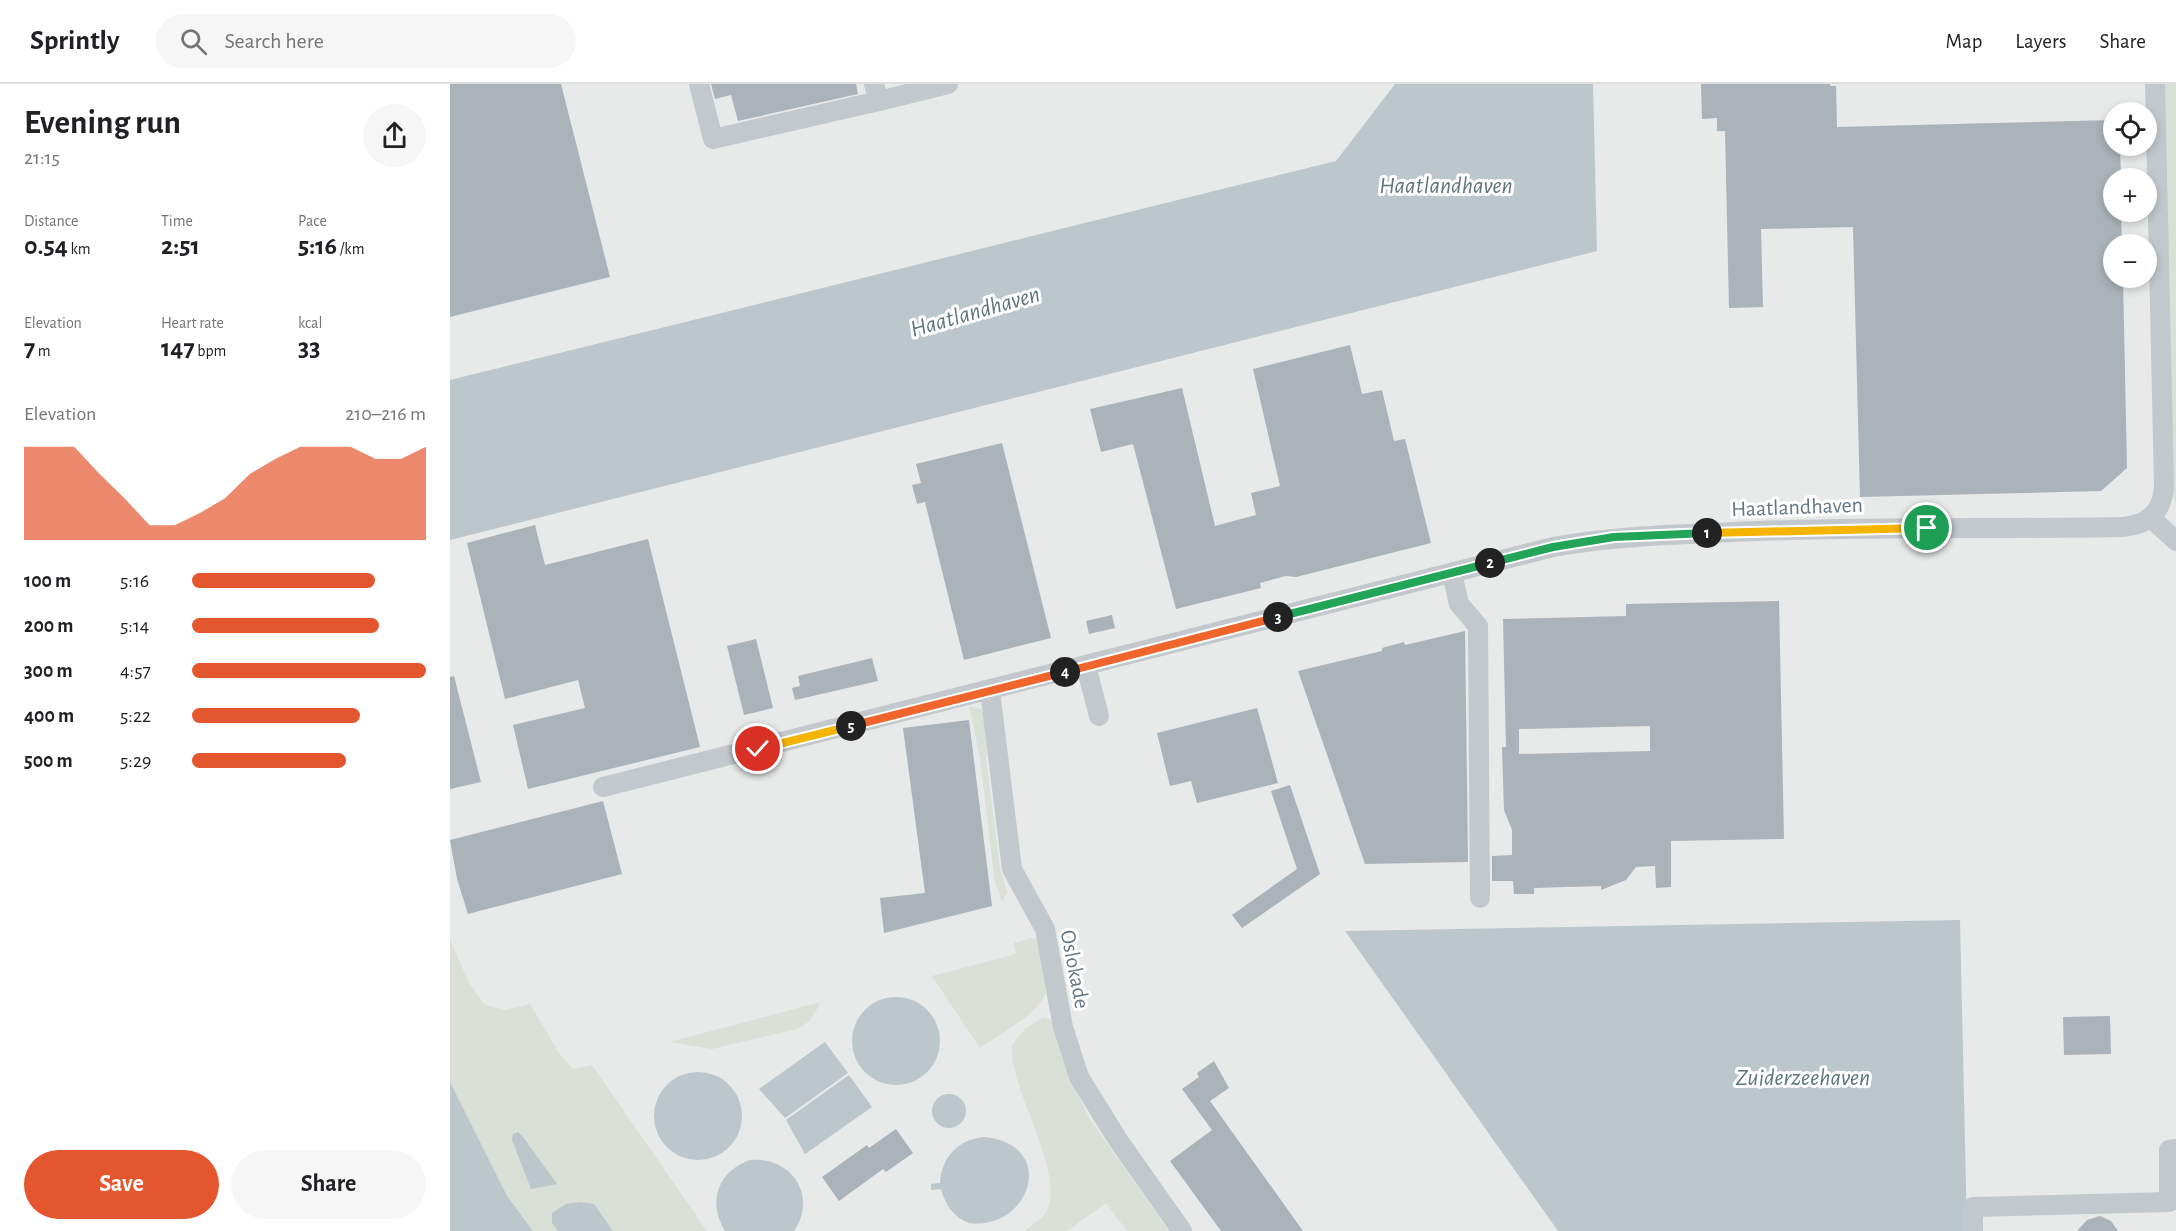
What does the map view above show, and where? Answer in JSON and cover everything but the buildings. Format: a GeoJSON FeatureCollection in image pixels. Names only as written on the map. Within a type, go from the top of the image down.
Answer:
{"type":"FeatureCollection","features":[{"type":"Feature","properties":{"kind":"street"},"geometry":{"type":"LineString","coordinates":[[699,84],[713,140],[877,92],[948,84]]}},
{"type":"Feature","properties":{"kind":"street"},"geometry":{"type":"LineString","coordinates":[[2155,84],[2164,485],[2161,504],[2151,518],[2176,541]]}},
{"type":"Feature","properties":{"kind":"street","name":"Haatlandhaven"},"geometry":{"type":"LineString","coordinates":[[603,787],[1553,547],[1614,537],[1838,529],[2122,527],[2138,526],[2151,518]]}},
{"type":"Feature","properties":{"kind":"street"},"geometry":{"type":"LineString","coordinates":[[1452,573],[1459,604],[1478,626],[1480,898]]}},
{"type":"Feature","properties":{"kind":"street"},"geometry":{"type":"LineString","coordinates":[[1086,666],[1099,716]]}},
{"type":"Feature","properties":{"kind":"street","name":"Oslokade"},"geometry":{"type":"LineString","coordinates":[[990,691],[1012,869],[1045,929],[1063,1027],[1079,1077],[1118,1140],[1182,1231]]}},
{"type":"Feature","properties":{"kind":"street"},"geometry":{"type":"LineString","coordinates":[[1973,1231],[1973,1207],[2169,1202],[2169,1150],[2176,1149]]}},
{"type":"Feature","properties":{"kind":"shaded area"},"geometry":{"type":"Polygon","coordinates":[[[450,84],[2176,84],[2176,1231],[645,1231],[450,961],[450,84]]]}},
{"type":"Feature","properties":{"kind":"shaded area"},"geometry":{"type":"Polygon","coordinates":[[[2162,84],[2176,84],[2176,506],[2171,487],[2162,84]]]}},
{"type":"Feature","properties":{"kind":"shaded area"},"geometry":{"type":"Polygon","coordinates":[[[969,706],[981,709],[988,727],[989,740],[986,759],[1000,869],[1007,892],[1002,901],[995,882],[980,758],[969,706]]]}},
{"type":"Feature","properties":{"kind":"shaded area"},"geometry":{"type":"Polygon","coordinates":[[[1032,938],[1041,940],[1047,980],[1045,995],[1031,1013],[980,1048],[932,976],[1016,954],[1014,943],[1032,938]]]}},
{"type":"Feature","properties":{"kind":"shaded area"},"geometry":{"type":"Polygon","coordinates":[[[450,940],[469,983],[485,1005],[505,1010],[530,1004],[559,1053],[572,1069],[592,1065],[707,1231],[450,1231],[450,940]]]}},
{"type":"Feature","properties":{"kind":"shaded area"},"geometry":{"type":"Polygon","coordinates":[[[821,1002],[810,1021],[797,1029],[712,1049],[670,1042],[821,1002]]]}},
{"type":"Feature","properties":{"kind":"shaded area"},"geometry":{"type":"Polygon","coordinates":[[[1043,1018],[1050,1019],[1053,1023],[1065,1066],[1089,1118],[1169,1231],[1127,1231],[1106,1203],[1067,1231],[1023,1231],[1045,1214],[1050,1197],[1050,1178],[1019,1086],[1012,1045],[1025,1029],[1043,1018]]]}},
{"type":"Feature","properties":{"kind":"water","name":"Haatlandhaven"},"geometry":{"type":"Polygon","coordinates":[[[1395,84],[1593,84],[1597,251],[450,540],[450,380],[1336,161],[1395,84]]]}},
{"type":"Feature","properties":{"kind":"water","name":"Zuiderzeehaven"},"geometry":{"type":"Polygon","coordinates":[[[1960,920],[1967,1231],[1558,1231],[1345,931],[1960,920]]]}},
{"type":"Feature","properties":{"kind":"water"},"geometry":{"type":"Polygon","coordinates":[[[896,997],[913,1000],[927,1010],[937,1024],[940,1041],[937,1058],[927,1072],[913,1082],[896,1085],[879,1082],[865,1072],[855,1058],[852,1041],[855,1024],[865,1010],[879,1000],[896,997]]]}},
{"type":"Feature","properties":{"kind":"water"},"geometry":{"type":"Polygon","coordinates":[[[825,1042],[848,1073],[785,1118],[759,1089],[825,1042]]]}},
{"type":"Feature","properties":{"kind":"water"},"geometry":{"type":"Polygon","coordinates":[[[689,1072],[707,1072],[723,1079],[735,1091],[742,1107],[742,1125],[735,1141],[723,1153],[707,1160],[689,1160],[673,1153],[661,1141],[654,1125],[654,1107],[661,1091],[673,1079],[689,1072]]]}},
{"type":"Feature","properties":{"kind":"water"},"geometry":{"type":"Polygon","coordinates":[[[849,1075],[872,1107],[805,1154],[786,1120],[849,1075]]]}},
{"type":"Feature","properties":{"kind":"water"},"geometry":{"type":"Polygon","coordinates":[[[450,1082],[507,1196],[533,1231],[450,1231],[450,1082]]]}},
{"type":"Feature","properties":{"kind":"water"},"geometry":{"type":"Polygon","coordinates":[[[949,1094],[961,1099],[966,1111],[961,1123],[949,1128],[937,1123],[932,1111],[937,1099],[949,1094]]]}},
{"type":"Feature","properties":{"kind":"water"},"geometry":{"type":"Polygon","coordinates":[[[518,1132],[557,1184],[531,1189],[512,1140],[513,1134],[518,1132]]]}},
{"type":"Feature","properties":{"kind":"water"},"geometry":{"type":"Polygon","coordinates":[[[985,1137],[1008,1143],[1022,1155],[1029,1170],[1028,1186],[1020,1201],[1008,1214],[990,1222],[969,1223],[950,1209],[941,1189],[931,1190],[931,1184],[940,1183],[941,1173],[948,1157],[960,1145],[985,1137]]]}},
{"type":"Feature","properties":{"kind":"water"},"geometry":{"type":"Polygon","coordinates":[[[750,1160],[765,1160],[778,1164],[796,1181],[803,1205],[801,1218],[794,1231],[725,1231],[717,1209],[719,1189],[730,1172],[750,1160]]]}},
{"type":"Feature","properties":{"kind":"water"},"geometry":{"type":"Polygon","coordinates":[[[579,1202],[594,1204],[613,1231],[558,1231],[552,1223],[552,1213],[566,1204],[579,1202]]]}},
{"type":"Feature","properties":{"kind":"route"},"geometry":{"type":"LineString","coordinates":[[758,749],[1553,547],[1614,537],[1927,528]]}}]}
